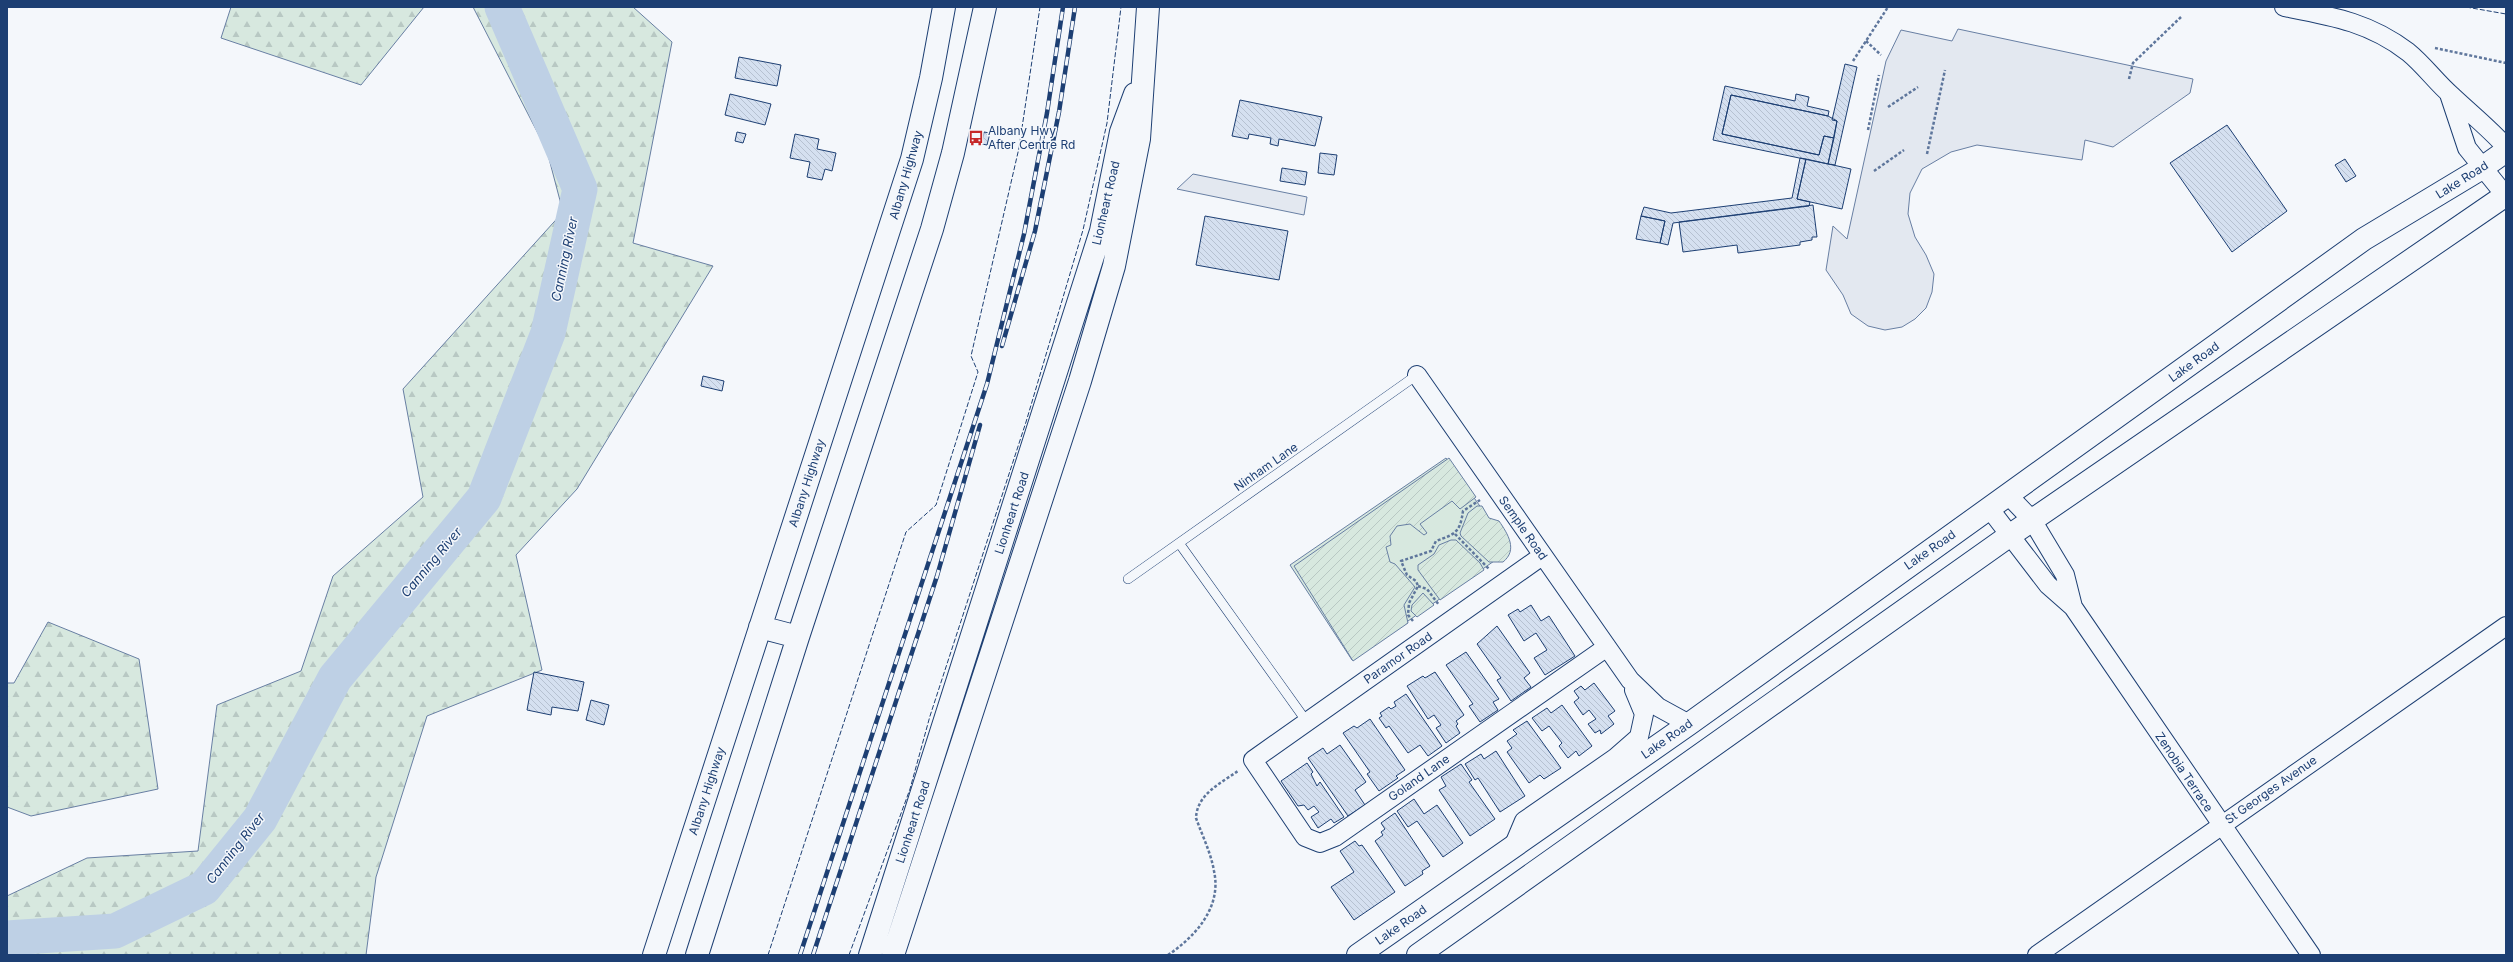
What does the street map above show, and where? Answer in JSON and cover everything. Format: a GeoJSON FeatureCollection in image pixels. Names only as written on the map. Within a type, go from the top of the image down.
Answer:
{"type":"FeatureCollection","features":[{"type":"Feature","properties":{"kind":"main road","name":"Albany Highway"},"geometry":{"type":"LineString","coordinates":[[654,955],[912,159],[929,85],[944,7]]}},
{"type":"Feature","properties":{"kind":"main road"},"geometry":{"type":"LineString","coordinates":[[697,955],[798,637],[932,229],[953,153],[985,7]]}},
{"type":"Feature","properties":{"kind":"main road","name":"Lionheart Road"},"geometry":{"type":"LineString","coordinates":[[893,955],[1080,381],[1114,266],[1139,140],[1148,7]]}},
{"type":"Feature","properties":{"kind":"main road","name":"Lionheart Road"},"geometry":{"type":"LineString","coordinates":[[870,955],[1101,231],[1121,132],[1144,68]]}},
{"type":"Feature","properties":{"kind":"main road","name":"Lake Road"},"geometry":{"type":"LineString","coordinates":[[1358,955],[1689,724],[2364,239],[2482,168],[2506,151]]}},
{"type":"Feature","properties":{"kind":"main road"},"geometry":{"type":"LineString","coordinates":[[1418,955],[2009,536],[2506,195]]}},
{"type":"Feature","properties":{"kind":"main road"},"geometry":{"type":"LineString","coordinates":[[760,627],[798,637]]}},
{"type":"Feature","properties":{"kind":"street"},"geometry":{"type":"LineString","coordinates":[[2284,7],[2348,20],[2380,33],[2408,52],[2431,73],[2449,94],[2492,131],[2506,147]]}},
{"type":"Feature","properties":{"kind":"street"},"geometry":{"type":"LineString","coordinates":[[2449,94],[2467,148],[2482,168],[2506,195]]}},
{"type":"Feature","properties":{"kind":"street","name":"Semple Road"},"geometry":{"type":"LineString","coordinates":[[1417,375],[1630,680],[1658,707],[1689,724]]}},
{"type":"Feature","properties":{"kind":"street","name":"Zenobia Terrace"},"geometry":{"type":"LineString","coordinates":[[2008,495],[2032,520],[2065,575],[2073,607]]}},
{"type":"Feature","properties":{"kind":"street","name":"Zenobia Terrace"},"geometry":{"type":"LineString","coordinates":[[1989,508],[2048,585],[2073,607],[2221,826],[2311,955]]}},
{"type":"Feature","properties":{"kind":"street","name":"Paramor Road"},"geometry":{"type":"LineString","coordinates":[[1253,760],[1542,556]]}},
{"type":"Feature","properties":{"kind":"street","name":"St Georges Avenue"},"geometry":{"type":"LineString","coordinates":[[2037,955],[2506,626]]}},
{"type":"Feature","properties":{"kind":"street","name":"Goland Lane"},"geometry":{"type":"LineString","coordinates":[[1253,760],[1305,837],[1315,842],[1328,842],[1607,647]]}},
{"type":"Feature","properties":{"kind":"street","name":"Semple Road"},"geometry":{"type":"LineString","coordinates":[[1513,847],[1524,821],[1615,758],[1639,737],[1644,714],[1630,680]]}},
{"type":"Feature","properties":{"kind":"lane","name":"Ninham Lane"},"geometry":{"type":"LineString","coordinates":[[1128,579],[1417,375]]}},
{"type":"Feature","properties":{"kind":"lane"},"geometry":{"type":"LineString","coordinates":[[1179,543],[1307,722]]}},
{"type":"Feature","properties":{"kind":"path"},"geometry":{"type":"LineString","coordinates":[[1853,61],[1888,7]]}},
{"type":"Feature","properties":{"kind":"path"},"geometry":{"type":"LineString","coordinates":[[2129,79],[2133,64],[2181,17]]}},
{"type":"Feature","properties":{"kind":"path"},"geometry":{"type":"LineString","coordinates":[[1866,41],[1880,55]]}},
{"type":"Feature","properties":{"kind":"path"},"geometry":{"type":"LineString","coordinates":[[2435,48],[2506,63]]}},
{"type":"Feature","properties":{"kind":"path"},"geometry":{"type":"LineString","coordinates":[[1927,154],[1945,70]]}},
{"type":"Feature","properties":{"kind":"path"},"geometry":{"type":"LineString","coordinates":[[1868,130],[1879,75]]}},
{"type":"Feature","properties":{"kind":"path"},"geometry":{"type":"LineString","coordinates":[[1888,107],[1918,87]]}},
{"type":"Feature","properties":{"kind":"path"},"geometry":{"type":"LineString","coordinates":[[1874,171],[1904,150]]}},
{"type":"Feature","properties":{"kind":"path"},"geometry":{"type":"LineString","coordinates":[[1439,605],[1427,589],[1418,586],[1416,581],[1407,575],[1401,561],[1431,551],[1436,541],[1455,534],[1461,526],[1463,511],[1480,500]]}},
{"type":"Feature","properties":{"kind":"path"},"geometry":{"type":"LineString","coordinates":[[1455,534],[1489,569]]}},
{"type":"Feature","properties":{"kind":"path"},"geometry":{"type":"LineString","coordinates":[[1414,621],[1408,615],[1409,603],[1418,586]]}},
{"type":"Feature","properties":{"kind":"path"},"geometry":{"type":"LineString","coordinates":[[1168,955],[1191,936],[1207,919],[1212,904],[1215,872],[1196,818],[1199,804],[1204,796],[1253,760]]}},
{"type":"Feature","properties":{"kind":"green space"},"geometry":{"type":"Polygon","coordinates":[[[231,7],[424,7],[361,85],[221,38],[231,7]]]}},
{"type":"Feature","properties":{"kind":"green space"},"geometry":{"type":"Polygon","coordinates":[[[473,7],[633,7],[672,42],[633,243],[713,266],[577,489],[516,555],[542,670],[427,716],[376,877],[366,955],[7,955],[7,896],[87,858],[198,851],[217,705],[301,671],[333,576],[423,497],[403,389],[563,212],[547,151],[473,7]]]}},
{"type":"Feature","properties":{"kind":"green space"},"geometry":{"type":"Polygon","coordinates":[[[1446,458],[1489,519],[1497,559],[1352,660],[1290,565],[1446,458]]]}},
{"type":"Feature","properties":{"kind":"green space"},"geometry":{"type":"Polygon","coordinates":[[[1449,458],[1476,497],[1460,509],[1452,501],[1420,524],[1427,533],[1424,535],[1410,524],[1397,526],[1390,536],[1391,545],[1386,547],[1390,562],[1395,564],[1415,587],[1404,605],[1408,623],[1353,661],[1294,566],[1449,458]]]}},
{"type":"Feature","properties":{"kind":"green space"},"geometry":{"type":"Polygon","coordinates":[[[1477,506],[1482,506],[1489,518],[1499,521],[1506,531],[1511,547],[1508,557],[1503,562],[1489,562],[1461,536],[1460,533],[1468,513],[1477,506]]]}},
{"type":"Feature","properties":{"kind":"green space"},"geometry":{"type":"Polygon","coordinates":[[[1451,540],[1456,540],[1480,563],[1484,570],[1440,600],[1418,570],[1418,565],[1434,554],[1439,545],[1451,540]]]}},
{"type":"Feature","properties":{"kind":"green space"},"geometry":{"type":"Polygon","coordinates":[[[1423,593],[1434,605],[1417,617],[1411,611],[1412,605],[1423,593]]]}},
{"type":"Feature","properties":{"kind":"green space"},"geometry":{"type":"Polygon","coordinates":[[[48,622],[139,659],[158,789],[31,816],[7,807],[7,683],[14,683],[48,622]]]}},
{"type":"Feature","properties":{"kind":"shaded area"},"geometry":{"type":"Polygon","coordinates":[[[1958,29],[2193,79],[2190,93],[2113,147],[2085,140],[2082,160],[1977,145],[1951,152],[1922,169],[1910,193],[1908,214],[1915,237],[1926,255],[1934,274],[1932,292],[1926,308],[1915,319],[1902,327],[1885,330],[1868,326],[1851,314],[1843,295],[1826,270],[1833,226],[1847,239],[1886,61],[1901,30],[1952,41],[1958,29]]]}},
{"type":"Feature","properties":{"kind":"shaded area"},"geometry":{"type":"Polygon","coordinates":[[[1193,174],[1307,197],[1304,215],[1177,189],[1193,174]]]}},
{"type":"Feature","properties":{"kind":"building"},"geometry":{"type":"Polygon","coordinates":[[[739,57],[781,65],[777,86],[735,78],[739,57]]]}},
{"type":"Feature","properties":{"kind":"building"},"geometry":{"type":"Polygon","coordinates":[[[1845,64],[1857,67],[1835,165],[1828,164],[1837,121],[1832,120],[1845,64]]]}},
{"type":"Feature","properties":{"kind":"building"},"geometry":{"type":"Polygon","coordinates":[[[1725,86],[1795,101],[1796,94],[1809,97],[1807,106],[1829,111],[1828,116],[1731,95],[1722,134],[1819,155],[1824,136],[1834,138],[1828,164],[1713,140],[1725,86]]]}},
{"type":"Feature","properties":{"kind":"building"},"geometry":{"type":"Polygon","coordinates":[[[730,94],[771,104],[765,125],[725,115],[730,94]]]}},
{"type":"Feature","properties":{"kind":"building"},"geometry":{"type":"Polygon","coordinates":[[[1731,95],[1828,116],[1837,121],[1834,138],[1824,136],[1819,155],[1722,134],[1731,95]]]}},
{"type":"Feature","properties":{"kind":"building"},"geometry":{"type":"Polygon","coordinates":[[[1240,100],[1322,117],[1315,146],[1279,139],[1278,146],[1270,144],[1271,138],[1249,134],[1248,139],[1232,136],[1240,100]]]}},
{"type":"Feature","properties":{"kind":"building"},"geometry":{"type":"Polygon","coordinates":[[[2227,125],[2287,211],[2232,252],[2170,163],[2227,125]]]}},
{"type":"Feature","properties":{"kind":"building"},"geometry":{"type":"Polygon","coordinates":[[[737,132],[746,134],[743,143],[735,141],[737,132]]]}},
{"type":"Feature","properties":{"kind":"building"},"geometry":{"type":"Polygon","coordinates":[[[984,132],[990,133],[987,145],[982,144],[984,132]]]}},
{"type":"Feature","properties":{"kind":"building"},"geometry":{"type":"Polygon","coordinates":[[[795,134],[819,139],[817,149],[836,153],[832,171],[825,169],[822,180],[807,177],[810,162],[790,158],[795,134]]]}},
{"type":"Feature","properties":{"kind":"building"},"geometry":{"type":"Polygon","coordinates":[[[1320,153],[1337,155],[1334,175],[1318,173],[1320,153]]]}},
{"type":"Feature","properties":{"kind":"building"},"geometry":{"type":"Polygon","coordinates":[[[1800,158],[1806,159],[1797,199],[1810,202],[1809,206],[1673,223],[1668,245],[1660,243],[1665,221],[1641,216],[1644,207],[1671,213],[1792,198],[1800,158]]]}},
{"type":"Feature","properties":{"kind":"building"},"geometry":{"type":"Polygon","coordinates":[[[1806,159],[1851,169],[1842,209],[1797,199],[1806,159]]]}},
{"type":"Feature","properties":{"kind":"building"},"geometry":{"type":"Polygon","coordinates":[[[2345,159],[2356,176],[2346,182],[2335,165],[2345,159]]]}},
{"type":"Feature","properties":{"kind":"building"},"geometry":{"type":"Polygon","coordinates":[[[1282,168],[1307,172],[1305,185],[1280,181],[1282,168]]]}},
{"type":"Feature","properties":{"kind":"building"},"geometry":{"type":"Polygon","coordinates":[[[1813,205],[1817,237],[1812,237],[1812,240],[1800,242],[1800,245],[1738,253],[1737,245],[1683,252],[1679,222],[1813,205]]]}},
{"type":"Feature","properties":{"kind":"building"},"geometry":{"type":"Polygon","coordinates":[[[1205,216],[1288,231],[1279,280],[1196,265],[1205,216]]]}},
{"type":"Feature","properties":{"kind":"building"},"geometry":{"type":"Polygon","coordinates":[[[1641,216],[1665,221],[1660,243],[1636,239],[1641,216]]]}},
{"type":"Feature","properties":{"kind":"building"},"geometry":{"type":"Polygon","coordinates":[[[703,376],[724,381],[722,391],[701,386],[703,376]]]}},
{"type":"Feature","properties":{"kind":"building"},"geometry":{"type":"Polygon","coordinates":[[[1531,605],[1541,621],[1549,616],[1575,656],[1545,675],[1534,658],[1547,650],[1536,633],[1524,641],[1508,615],[1518,609],[1520,612],[1531,605]]]}},
{"type":"Feature","properties":{"kind":"building"},"geometry":{"type":"Polygon","coordinates":[[[1497,626],[1530,673],[1524,678],[1531,687],[1511,701],[1497,680],[1501,678],[1477,644],[1497,626]]]}},
{"type":"Feature","properties":{"kind":"building"},"geometry":{"type":"Polygon","coordinates":[[[1466,652],[1499,699],[1493,702],[1498,710],[1480,722],[1469,706],[1473,704],[1446,665],[1466,652]]]}},
{"type":"Feature","properties":{"kind":"building"},"geometry":{"type":"Polygon","coordinates":[[[534,672],[584,682],[578,711],[552,707],[551,715],[527,710],[534,672]]]}},
{"type":"Feature","properties":{"kind":"building"},"geometry":{"type":"Polygon","coordinates":[[[1435,672],[1464,715],[1456,721],[1458,724],[1456,726],[1460,733],[1446,743],[1436,728],[1441,725],[1434,715],[1428,719],[1407,686],[1423,676],[1425,678],[1435,672]]]}},
{"type":"Feature","properties":{"kind":"building"},"geometry":{"type":"Polygon","coordinates":[[[1594,683],[1615,711],[1608,716],[1614,724],[1601,734],[1600,730],[1595,733],[1588,724],[1596,719],[1589,710],[1583,715],[1574,702],[1579,698],[1574,691],[1581,686],[1585,690],[1594,683]]]}},
{"type":"Feature","properties":{"kind":"building"},"geometry":{"type":"Polygon","coordinates":[[[1406,694],[1442,746],[1428,756],[1420,745],[1408,753],[1389,726],[1386,728],[1379,718],[1382,716],[1380,713],[1389,707],[1391,709],[1396,706],[1394,702],[1406,694]]]}},
{"type":"Feature","properties":{"kind":"building"},"geometry":{"type":"Polygon","coordinates":[[[591,700],[609,705],[604,725],[586,720],[591,700]]]}},
{"type":"Feature","properties":{"kind":"building"},"geometry":{"type":"Polygon","coordinates":[[[1562,705],[1592,746],[1579,756],[1576,751],[1568,758],[1559,746],[1562,743],[1549,726],[1542,731],[1532,718],[1547,708],[1551,713],[1562,705]]]}},
{"type":"Feature","properties":{"kind":"building"},"geometry":{"type":"Polygon","coordinates":[[[1370,719],[1405,770],[1396,776],[1398,778],[1379,791],[1367,774],[1370,772],[1343,733],[1354,726],[1357,728],[1370,719]]]}},
{"type":"Feature","properties":{"kind":"building"},"geometry":{"type":"Polygon","coordinates":[[[1527,721],[1561,768],[1544,779],[1540,775],[1529,783],[1507,752],[1512,748],[1507,741],[1517,734],[1513,730],[1527,721]]]}},
{"type":"Feature","properties":{"kind":"building"},"geometry":{"type":"Polygon","coordinates":[[[1340,745],[1366,782],[1355,790],[1365,805],[1348,816],[1308,758],[1323,748],[1327,754],[1340,745]]]}},
{"type":"Feature","properties":{"kind":"building"},"geometry":{"type":"Polygon","coordinates":[[[1496,751],[1525,796],[1500,812],[1478,778],[1475,780],[1465,764],[1481,754],[1484,759],[1496,751]]]}},
{"type":"Feature","properties":{"kind":"building"},"geometry":{"type":"Polygon","coordinates":[[[1307,763],[1313,772],[1311,774],[1317,786],[1320,782],[1344,817],[1334,823],[1331,819],[1318,828],[1311,817],[1319,812],[1314,806],[1308,810],[1304,805],[1298,806],[1281,781],[1307,763]]]}},
{"type":"Feature","properties":{"kind":"building"},"geometry":{"type":"Polygon","coordinates":[[[1461,764],[1472,780],[1469,782],[1495,819],[1470,836],[1439,790],[1446,786],[1441,777],[1461,764]]]}},
{"type":"Feature","properties":{"kind":"building"},"geometry":{"type":"Polygon","coordinates":[[[1414,799],[1424,814],[1437,805],[1463,843],[1443,857],[1417,821],[1408,827],[1397,811],[1414,799]]]}},
{"type":"Feature","properties":{"kind":"building"},"geometry":{"type":"Polygon","coordinates":[[[1395,813],[1430,866],[1422,871],[1423,874],[1405,886],[1375,841],[1383,835],[1381,832],[1385,829],[1381,823],[1395,813]]]}},
{"type":"Feature","properties":{"kind":"building"},"geometry":{"type":"Polygon","coordinates":[[[1355,841],[1359,846],[1362,845],[1395,892],[1354,920],[1331,887],[1354,872],[1340,851],[1355,841]]]}},
{"type":"Feature","properties":{"kind":"waterway","name":"Canning River"},"geometry":{"type":"LineString","coordinates":[[7,938],[115,931],[204,888],[260,819],[335,678],[484,498],[548,333],[580,189],[502,7]]}},
{"type":"Feature","properties":{"kind":"railway"},"geometry":{"type":"LineString","coordinates":[[800,955],[987,384],[1024,234],[1047,113],[1063,7]]}},
{"type":"Feature","properties":{"kind":"railway"},"geometry":{"type":"LineString","coordinates":[[1002,346],[1035,231],[1059,112],[1075,7]]}},
{"type":"Feature","properties":{"kind":"railway"},"geometry":{"type":"LineString","coordinates":[[813,955],[937,576],[980,425]]}},
{"type":"Feature","properties":{"kind":"fence"},"geometry":{"type":"LineString","coordinates":[[768,955],[906,532],[936,505],[978,372],[971,356],[1019,148],[1040,7]]}},
{"type":"Feature","properties":{"kind":"fence"},"geometry":{"type":"LineString","coordinates":[[849,955],[910,789],[930,716],[1026,422],[1083,230],[1107,123],[1121,7]]}},
{"type":"Feature","properties":{"kind":"fence"},"geometry":{"type":"LineString","coordinates":[[2466,7],[2506,14]]}},
{"type":"Feature","properties":{"kind":"place","name":"Albany Hwy After Centre Rd"},"geometry":{"type":"Point","coordinates":[976,138]}}]}
